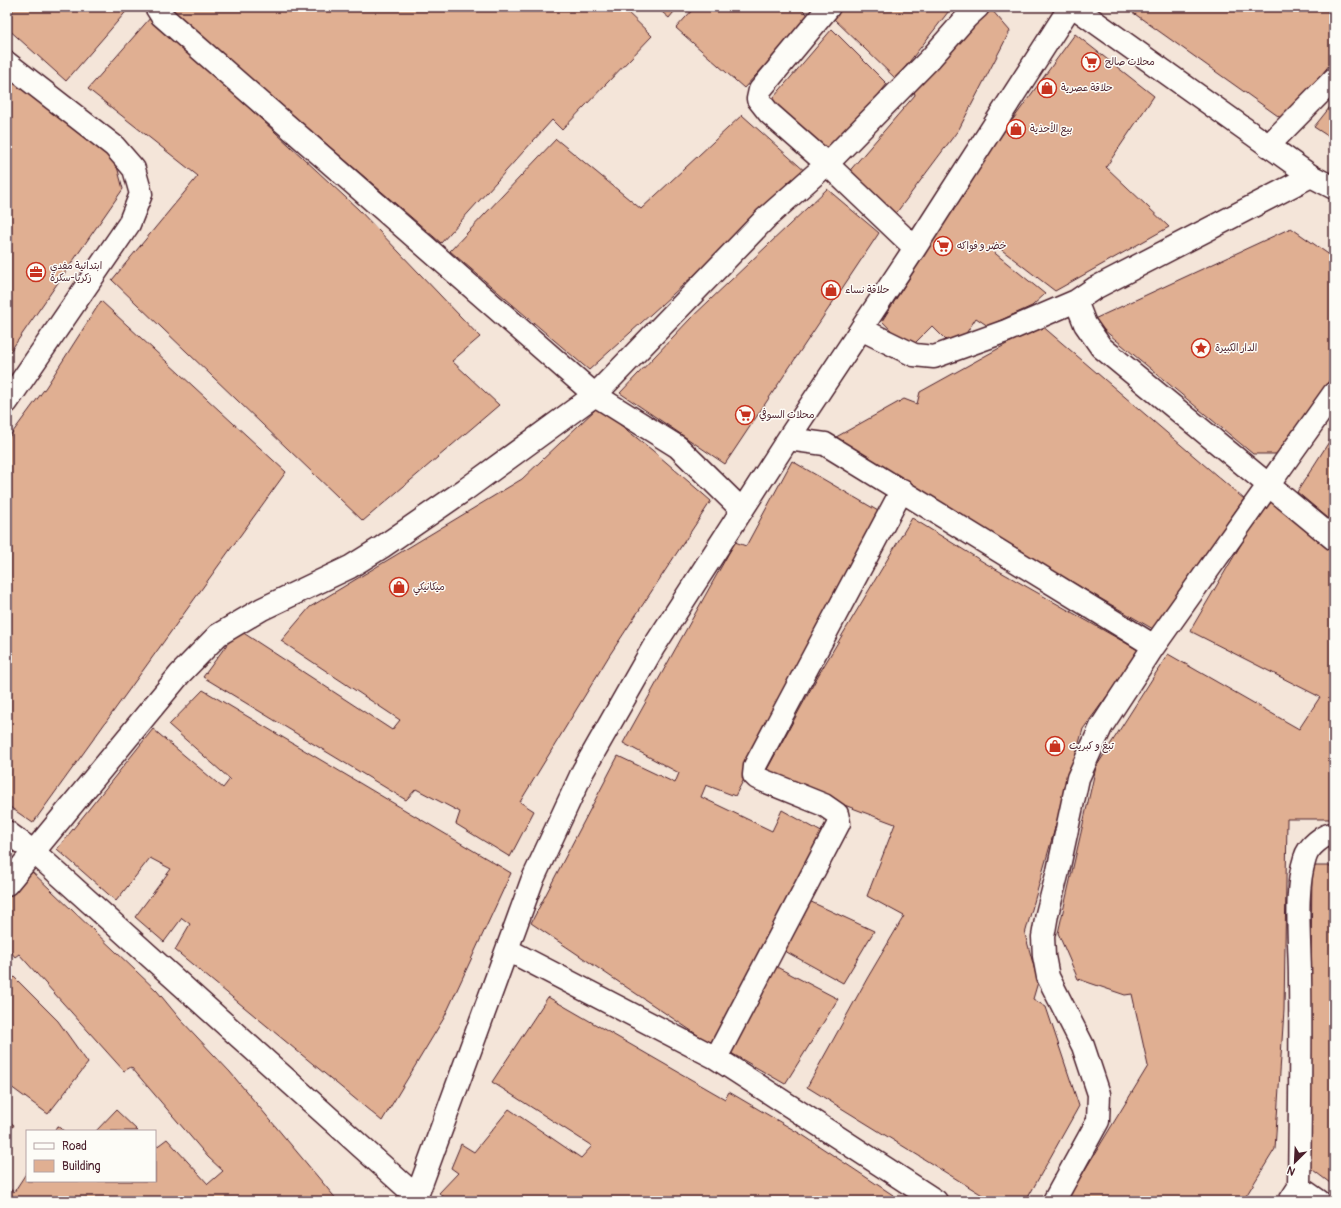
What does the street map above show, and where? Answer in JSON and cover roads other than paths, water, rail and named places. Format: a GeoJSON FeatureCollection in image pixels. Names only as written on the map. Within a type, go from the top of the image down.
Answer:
{"type":"FeatureCollection","features":[{"type":"Feature","properties":{"kind":"street"},"geometry":{"type":"LineString","coordinates":[[156,7],[161,15],[595,395],[678,447],[742,510]]}},
{"type":"Feature","properties":{"kind":"street"},"geometry":{"type":"LineString","coordinates":[[829,7],[760,90],[758,99],[769,112],[827,164],[916,248]]}},
{"type":"Feature","properties":{"kind":"street"},"geometry":{"type":"LineString","coordinates":[[7,884],[180,674],[218,635],[262,608],[350,567],[376,551],[466,489],[595,395],[766,218],[827,164],[930,59],[967,17],[978,7]]}},
{"type":"Feature","properties":{"kind":"street"},"geometry":{"type":"LineString","coordinates":[[7,832],[34,852],[416,1199],[532,881],[583,771],[653,648],[788,439],[916,248],[1070,7]]}},
{"type":"Feature","properties":{"kind":"street"},"geometry":{"type":"LineString","coordinates":[[1074,7],[1311,176],[1334,188]]}},
{"type":"Feature","properties":{"kind":"street"},"geometry":{"type":"LineString","coordinates":[[7,63],[114,146],[134,170],[141,194],[129,224],[7,402]]}},
{"type":"Feature","properties":{"kind":"street"},"geometry":{"type":"LineString","coordinates":[[1268,146],[1334,79]]}},
{"type":"Feature","properties":{"kind":"street"},"geometry":{"type":"LineString","coordinates":[[861,330],[914,355],[934,357],[1006,331],[1076,301],[1095,288],[1311,176]]}},
{"type":"Feature","properties":{"kind":"street"},"geometry":{"type":"LineString","coordinates":[[1076,301],[1085,324],[1101,347],[1334,539]]}},
{"type":"Feature","properties":{"kind":"street"},"geometry":{"type":"LineString","coordinates":[[1054,1201],[1098,1121],[1099,1094],[1083,1046],[1048,977],[1044,956],[1043,937],[1047,914],[1078,778],[1089,750],[1101,727],[1154,646],[1334,393]]}},
{"type":"Feature","properties":{"kind":"street"},"geometry":{"type":"LineString","coordinates":[[788,439],[825,444],[1154,646]]}},
{"type":"Feature","properties":{"kind":"street"},"geometry":{"type":"LineString","coordinates":[[716,1058],[839,823],[837,814],[824,805],[757,778],[754,775],[755,766],[902,490]]}},
{"type":"Feature","properties":{"kind":"street"},"geometry":{"type":"LineString","coordinates":[[1319,1201],[1294,1194],[1301,1070],[1299,888],[1305,856],[1314,844],[1328,834],[1334,834]]}},
{"type":"Feature","properties":{"kind":"street"},"geometry":{"type":"LineString","coordinates":[[508,950],[716,1058],[936,1201]]}},
{"type":"Feature","properties":{"kind":"place","name":"محلات صالح"},"geometry":{"type":"Point","coordinates":[1091,62]}},
{"type":"Feature","properties":{"kind":"place","name":"حلاقة عصرية"},"geometry":{"type":"Point","coordinates":[1047,88]}},
{"type":"Feature","properties":{"kind":"place","name":"بيع الأحذية"},"geometry":{"type":"Point","coordinates":[1016,129]}},
{"type":"Feature","properties":{"kind":"place","name":"خضر و فواكه"},"geometry":{"type":"Point","coordinates":[943,246]}},
{"type":"Feature","properties":{"kind":"place","name":"ابتدائية مفدي زكريا-سكرة"},"geometry":{"type":"Point","coordinates":[36,272]}},
{"type":"Feature","properties":{"kind":"place","name":"حلاقة نساء"},"geometry":{"type":"Point","coordinates":[831,290]}},
{"type":"Feature","properties":{"kind":"place","name":"الدار الكبيرة"},"geometry":{"type":"Point","coordinates":[1201,348]}},
{"type":"Feature","properties":{"kind":"place","name":"محلات السوفي"},"geometry":{"type":"Point","coordinates":[745,415]}},
{"type":"Feature","properties":{"kind":"place","name":"ميكانيكي"},"geometry":{"type":"Point","coordinates":[399,587]}},
{"type":"Feature","properties":{"kind":"place","name":"تبغ و كبريت"},"geometry":{"type":"Point","coordinates":[1055,746]}}]}
